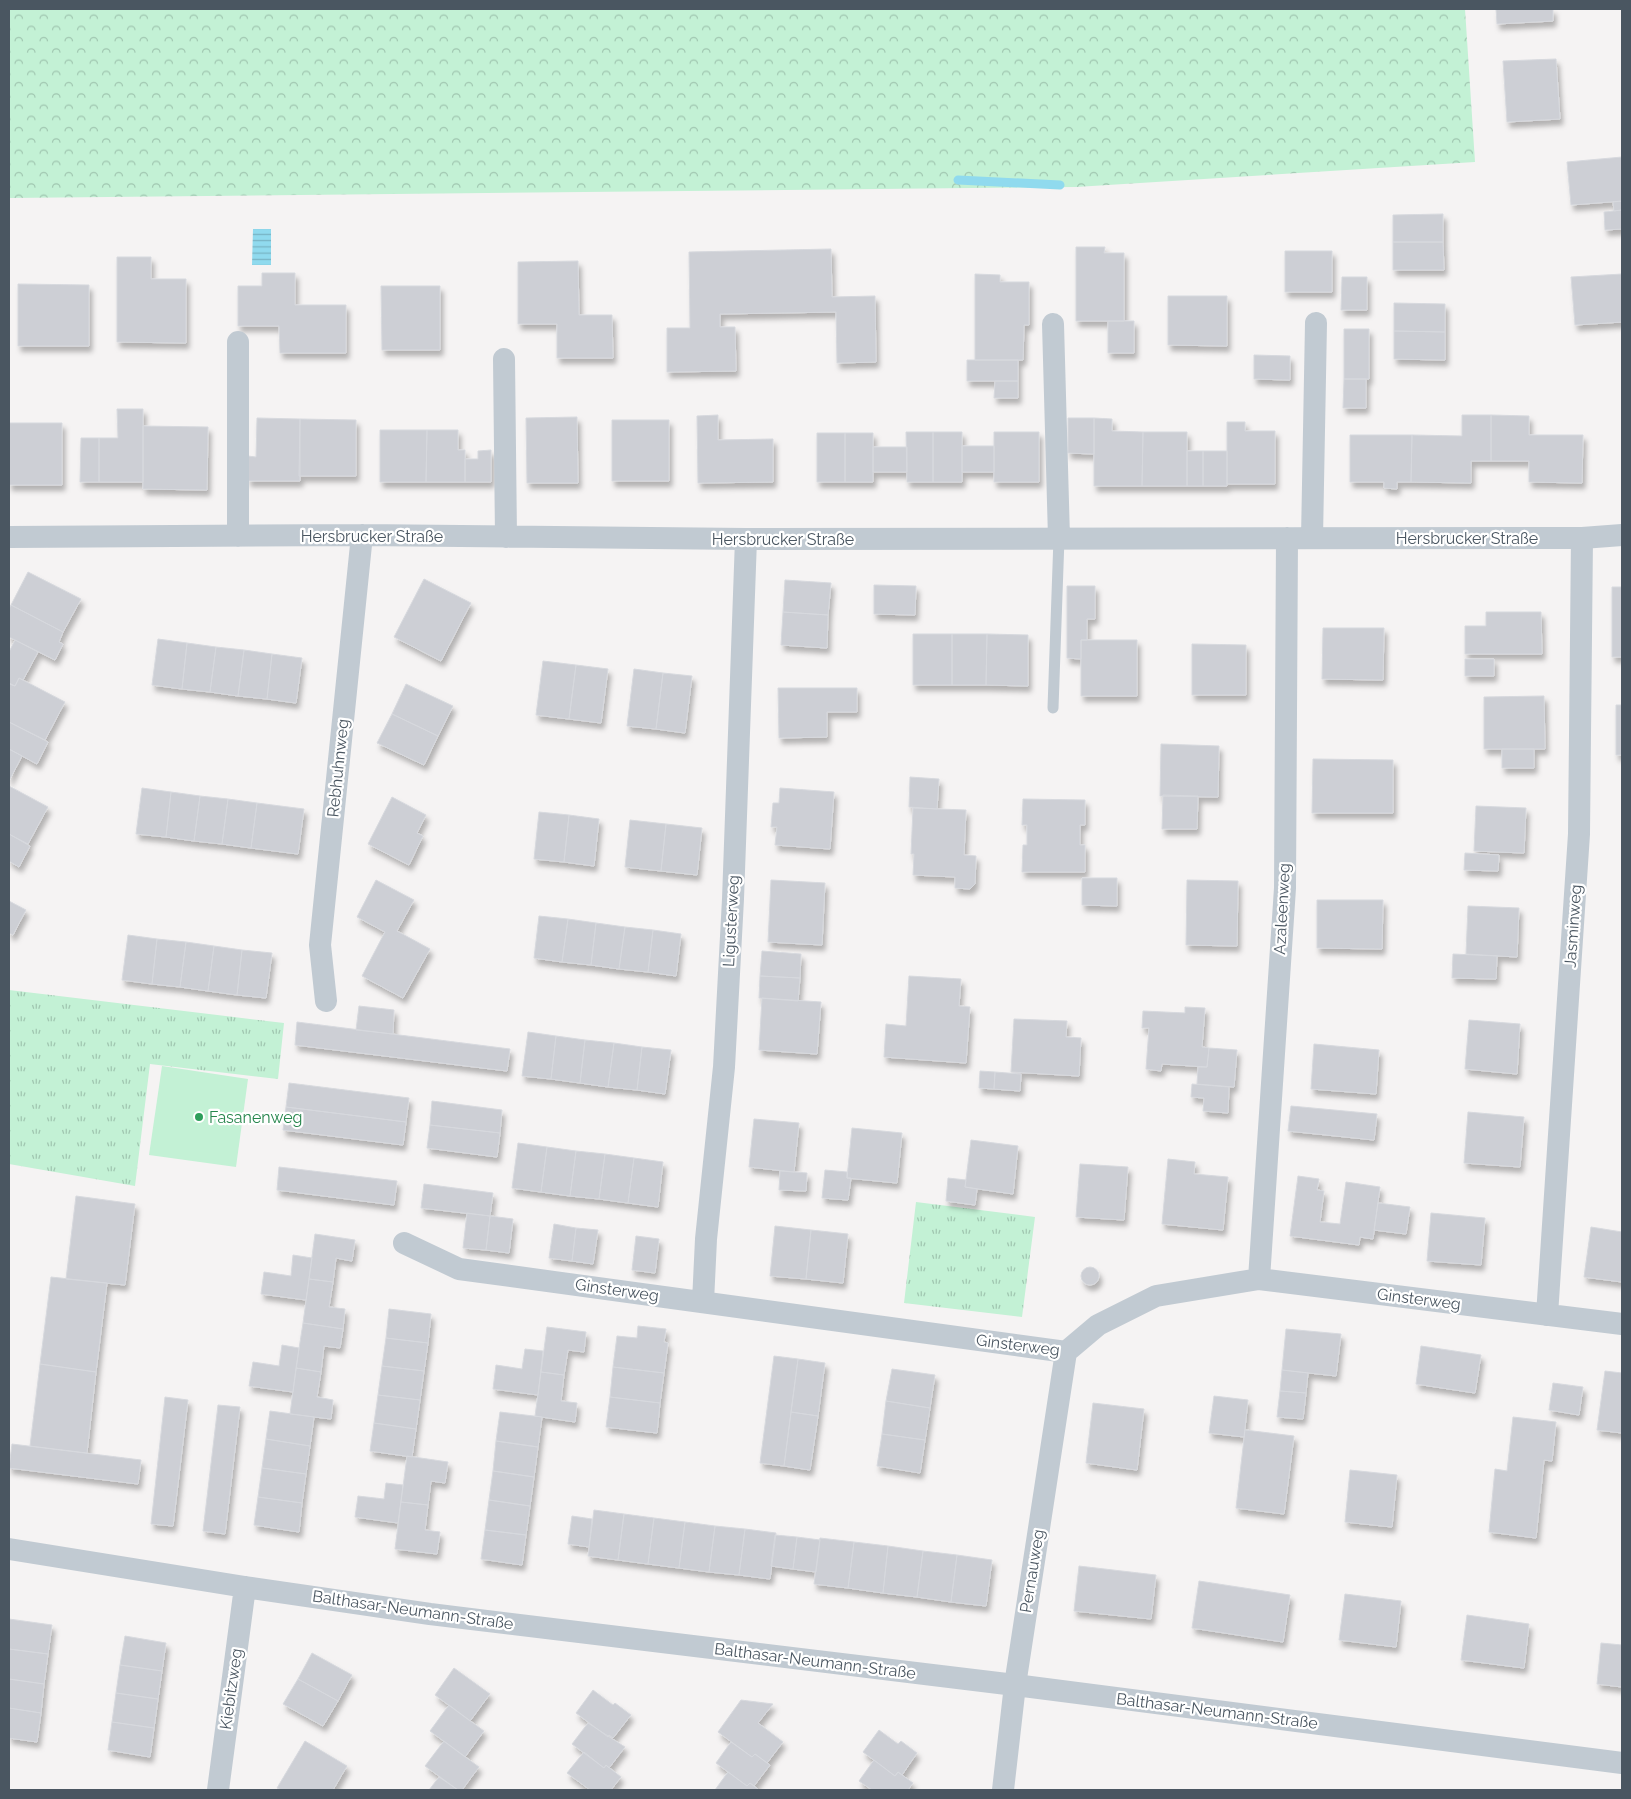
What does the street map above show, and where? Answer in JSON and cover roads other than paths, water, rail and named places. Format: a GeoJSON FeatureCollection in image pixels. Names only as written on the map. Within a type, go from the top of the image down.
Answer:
{"type":"FeatureCollection","features":[{"type":"Feature","properties":{"kind":"street"},"geometry":{"type":"LineString","coordinates":[[1312,538],[1316,322]]}},
{"type":"Feature","properties":{"kind":"street"},"geometry":{"type":"LineString","coordinates":[[1053,324],[1059,538]]}},
{"type":"Feature","properties":{"kind":"street"},"geometry":{"type":"LineString","coordinates":[[238,342],[238,536]]}},
{"type":"Feature","properties":{"kind":"street"},"geometry":{"type":"LineString","coordinates":[[504,359],[506,537]]}},
{"type":"Feature","properties":{"kind":"street","name":"Hersbrucker Straße"},"geometry":{"type":"LineString","coordinates":[[9,537],[362,535],[746,539],[1582,538],[1622,535]]}},
{"type":"Feature","properties":{"kind":"street","name":"Rebhuhnweg"},"geometry":{"type":"LineString","coordinates":[[326,1001],[320,945],[362,535]]}},
{"type":"Feature","properties":{"kind":"street","name":"Azaleenweg"},"geometry":{"type":"LineString","coordinates":[[1259,1279],[1285,888],[1287,538]]}},
{"type":"Feature","properties":{"kind":"street","name":"Jasminweg"},"geometry":{"type":"LineString","coordinates":[[1547,1315],[1579,834],[1582,538]]}},
{"type":"Feature","properties":{"kind":"street","name":"Ligusterweg"},"geometry":{"type":"LineString","coordinates":[[703,1302],[706,1239],[724,1067],[733,899],[746,539]]}},
{"type":"Feature","properties":{"kind":"street","name":"Ginsterweg"},"geometry":{"type":"LineString","coordinates":[[404,1243],[459,1269],[1066,1352],[1098,1325],[1156,1296],[1259,1279],[1622,1324]]}},
{"type":"Feature","properties":{"kind":"street","name":"Pernauweg"},"geometry":{"type":"LineString","coordinates":[[1003,1790],[1015,1685],[1066,1352]]}},
{"type":"Feature","properties":{"kind":"street","name":"Balthasar-Neumann-Straße"},"geometry":{"type":"LineString","coordinates":[[9,1549],[245,1588],[430,1614],[1015,1685],[1622,1763]]}},
{"type":"Feature","properties":{"kind":"street","name":"Kiebitzweg"},"geometry":{"type":"LineString","coordinates":[[218,1790],[245,1588]]}},
{"type":"Feature","properties":{"kind":"lane"},"geometry":{"type":"LineString","coordinates":[[1053,708],[1059,538]]}},
{"type":"Feature","properties":{"kind":"water"},"geometry":{"type":"Polygon","coordinates":[[[253,229],[271,229],[271,265],[252,265],[253,229]]]}},
{"type":"Feature","properties":{"kind":"waterway"},"geometry":{"type":"LineString","coordinates":[[958,180],[1060,185]]}},
{"type":"Feature","properties":{"kind":"place","name":"Fasanenweg"},"geometry":{"type":"Point","coordinates":[199,1117]}}]}
